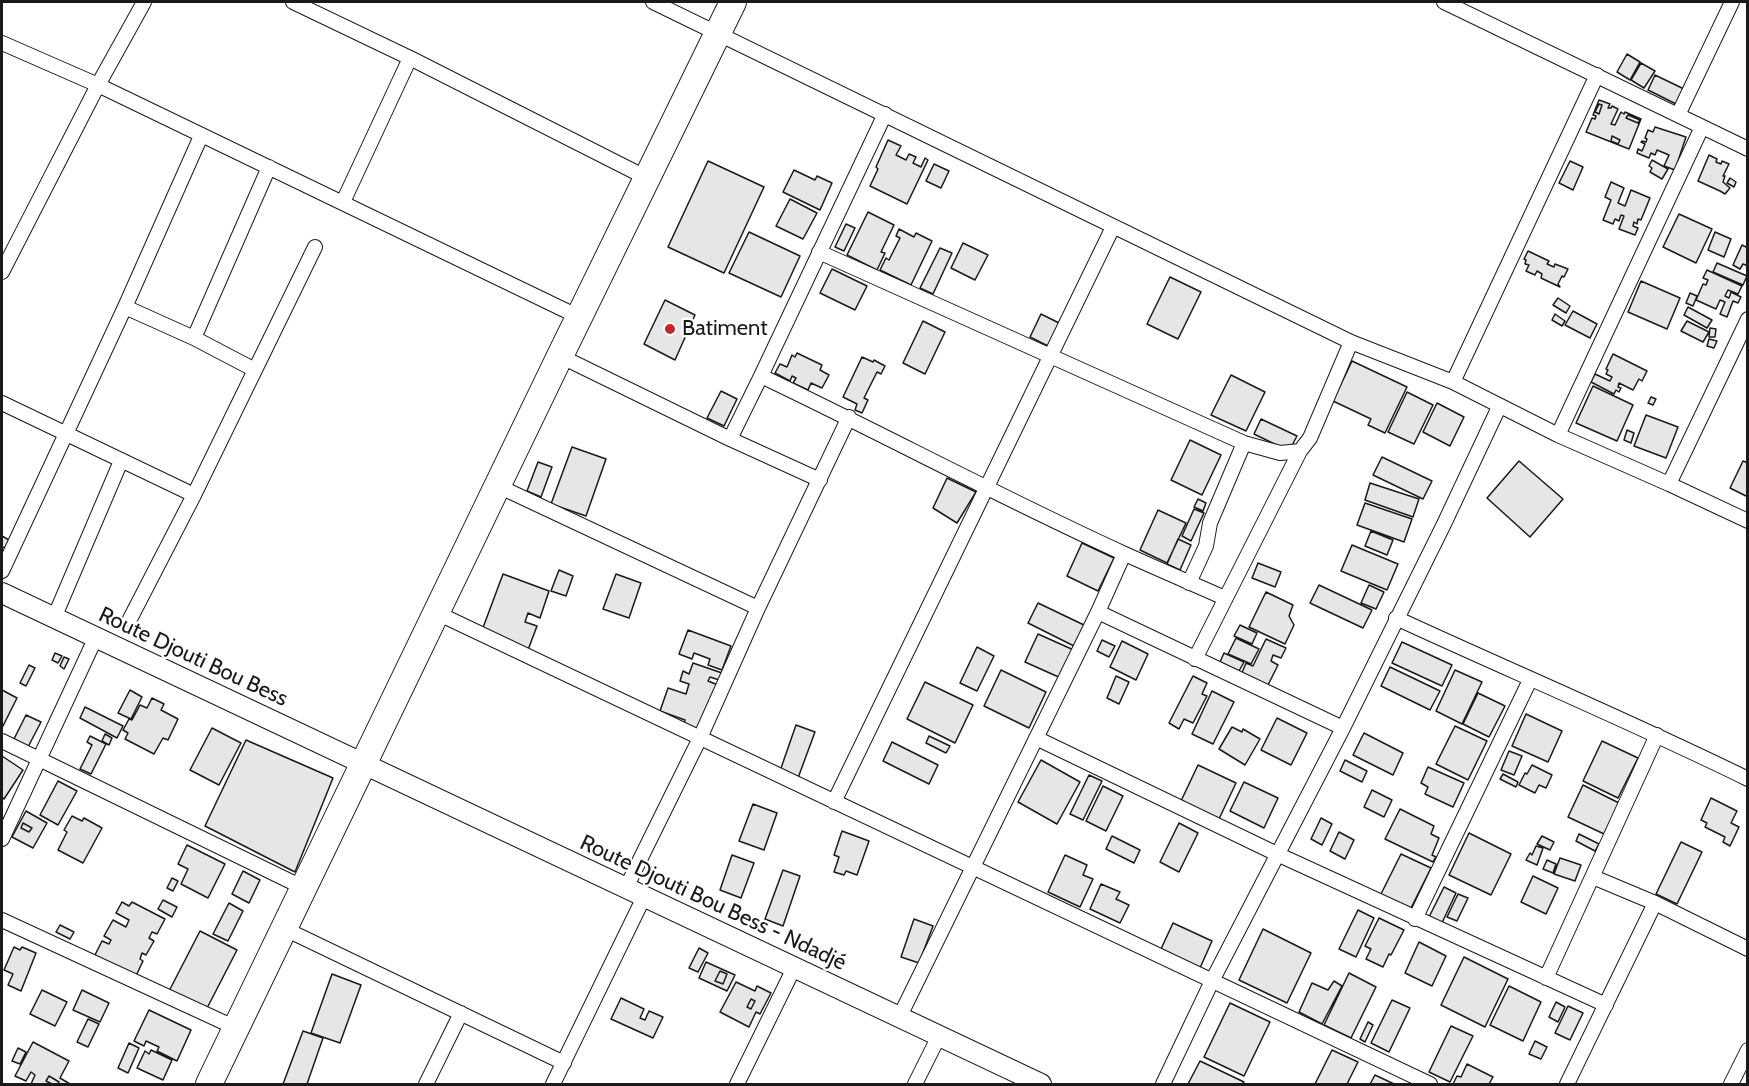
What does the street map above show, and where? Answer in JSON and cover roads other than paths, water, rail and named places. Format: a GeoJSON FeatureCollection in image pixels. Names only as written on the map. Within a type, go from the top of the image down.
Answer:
{"type":"FeatureCollection","features":[{"type":"Feature","properties":{"kind":"highway"},"geometry":{"type":"LineString","coordinates":[[209,1084],[733,2]]}},
{"type":"Feature","properties":{"kind":"main road","name":"Route Djouti Bou Bess"},"geometry":{"type":"LineString","coordinates":[[2,593],[364,765]]}},
{"type":"Feature","properties":{"kind":"main road","name":"Route Djouti Bou Bess - Ndadjé"},"geometry":{"type":"LineString","coordinates":[[364,765],[1041,1084]]}},
{"type":"Feature","properties":{"kind":"street"},"geometry":{"type":"LineString","coordinates":[[2,272],[5,254],[144,2]]}},
{"type":"Feature","properties":{"kind":"street"},"geometry":{"type":"LineString","coordinates":[[653,2],[1351,342],[1453,382],[1558,435],[1748,521]]}},
{"type":"Feature","properties":{"kind":"street"},"geometry":{"type":"LineString","coordinates":[[1444,2],[1748,149]]}},
{"type":"Feature","properties":{"kind":"street"},"geometry":{"type":"LineString","coordinates":[[1678,115],[1732,2]]}},
{"type":"Feature","properties":{"kind":"street"},"geometry":{"type":"LineString","coordinates":[[300,3],[647,177]]}},
{"type":"Feature","properties":{"kind":"street"},"geometry":{"type":"LineString","coordinates":[[2,43],[98,85],[579,317]]}},
{"type":"Feature","properties":{"kind":"street"},"geometry":{"type":"LineString","coordinates":[[343,202],[410,58]]}},
{"type":"Feature","properties":{"kind":"street"},"geometry":{"type":"LineString","coordinates":[[1453,382],[1597,75]]}},
{"type":"Feature","properties":{"kind":"street"},"geometry":{"type":"LineString","coordinates":[[730,439],[885,114]]}},
{"type":"Feature","properties":{"kind":"street"},"geometry":{"type":"LineString","coordinates":[[1558,435],[1702,128]]}},
{"type":"Feature","properties":{"kind":"street"},"geometry":{"type":"LineString","coordinates":[[2,571],[125,308],[201,136]]}},
{"type":"Feature","properties":{"kind":"street"},"geometry":{"type":"LineString","coordinates":[[194,338],[269,167]]}},
{"type":"Feature","properties":{"kind":"street"},"geometry":{"type":"LineString","coordinates":[[834,802],[1113,227]]}},
{"type":"Feature","properties":{"kind":"street"},"geometry":{"type":"LineString","coordinates":[[130,619],[194,495],[315,247]]}},
{"type":"Feature","properties":{"kind":"street"},"geometry":{"type":"LineString","coordinates":[[819,252],[1244,443],[1280,453],[1300,451]]}},
{"type":"Feature","properties":{"kind":"street"},"geometry":{"type":"LineString","coordinates":[[125,308],[194,338],[255,370]]}},
{"type":"Feature","properties":{"kind":"street"},"geometry":{"type":"LineString","coordinates":[[1669,484],[1748,319]]}},
{"type":"Feature","properties":{"kind":"street"},"geometry":{"type":"LineString","coordinates":[[1195,658],[1300,451],[1310,438],[1351,342]]}},
{"type":"Feature","properties":{"kind":"street"},"geometry":{"type":"LineString","coordinates":[[560,356],[820,480]]}},
{"type":"Feature","properties":{"kind":"street"},"geometry":{"type":"LineString","coordinates":[[761,376],[849,417],[1124,554],[1225,598]]}},
{"type":"Feature","properties":{"kind":"street"},"geometry":{"type":"LineString","coordinates":[[2,403],[194,495]]}},
{"type":"Feature","properties":{"kind":"street"},"geometry":{"type":"LineString","coordinates":[[1163,1084],[1212,981],[1343,728],[1499,407]]}},
{"type":"Feature","properties":{"kind":"street"},"geometry":{"type":"LineString","coordinates":[[554,1084],[700,738],[758,608],[849,417]]}},
{"type":"Feature","properties":{"kind":"street"},"geometry":{"type":"LineString","coordinates":[[1189,583],[1206,546],[1210,523],[1244,443]]}},
{"type":"Feature","properties":{"kind":"street"},"geometry":{"type":"LineString","coordinates":[[54,618],[121,461]]}},
{"type":"Feature","properties":{"kind":"street"},"geometry":{"type":"LineString","coordinates":[[498,486],[758,608]]}},
{"type":"Feature","properties":{"kind":"street"},"geometry":{"type":"LineString","coordinates":[[899,1018],[1098,612],[1124,554]]}},
{"type":"Feature","properties":{"kind":"street"},"geometry":{"type":"LineString","coordinates":[[1098,612],[1343,728]]}},
{"type":"Feature","properties":{"kind":"street"},"geometry":{"type":"LineString","coordinates":[[437,613],[1430,1084]]}},
{"type":"Feature","properties":{"kind":"street"},"geometry":{"type":"LineString","coordinates":[[1396,618],[1748,778]]}},
{"type":"Feature","properties":{"kind":"street"},"geometry":{"type":"LineString","coordinates":[[2,839],[96,638]]}},
{"type":"Feature","properties":{"kind":"street"},"geometry":{"type":"LineString","coordinates":[[1415,919],[1530,680]]}},
{"type":"Feature","properties":{"kind":"street"},"geometry":{"type":"LineString","coordinates":[[1546,978],[1657,735]]}},
{"type":"Feature","properties":{"kind":"street"},"geometry":{"type":"LineString","coordinates":[[1036,738],[1415,919],[1606,1005]]}},
{"type":"Feature","properties":{"kind":"street"},"geometry":{"type":"LineString","coordinates":[[2,741],[304,888]]}},
{"type":"Feature","properties":{"kind":"street"},"geometry":{"type":"LineString","coordinates":[[1593,877],[1655,903],[1748,949]]}},
{"type":"Feature","properties":{"kind":"street"},"geometry":{"type":"LineString","coordinates":[[1567,1084],[1655,903]]}},
{"type":"Feature","properties":{"kind":"street"},"geometry":{"type":"LineString","coordinates":[[2,921],[236,1029]]}},
{"type":"Feature","properties":{"kind":"street"},"geometry":{"type":"LineString","coordinates":[[285,929],[564,1063]]}},
{"type":"Feature","properties":{"kind":"street"},"geometry":{"type":"LineString","coordinates":[[737,1084],[794,968]]}},
{"type":"Feature","properties":{"kind":"street"},"geometry":{"type":"LineString","coordinates":[[426,1084],[461,1013]]}},
{"type":"Feature","properties":{"kind":"street"},"geometry":{"type":"LineString","coordinates":[[915,1084],[939,1036]]}},
{"type":"Feature","properties":{"kind":"street"},"geometry":{"type":"LineString","coordinates":[[1731,1084],[1748,1050]]}},
{"type":"Feature","properties":{"kind":"place","name":"Batiment"},"geometry":{"type":"Point","coordinates":[670,329]}}]}
